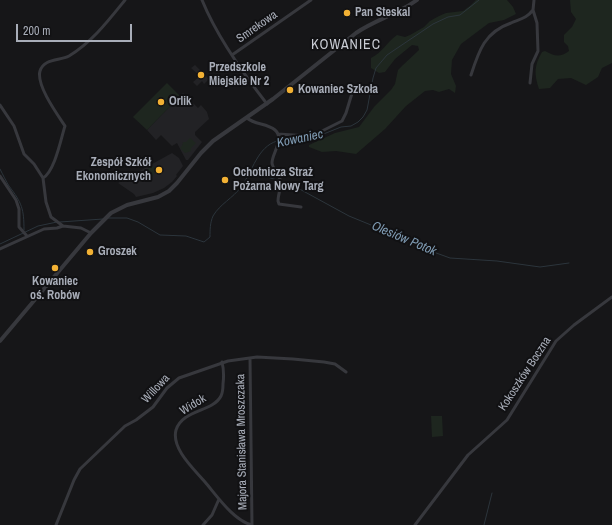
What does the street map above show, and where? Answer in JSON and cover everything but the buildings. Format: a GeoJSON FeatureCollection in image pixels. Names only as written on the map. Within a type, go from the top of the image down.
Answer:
{"type":"FeatureCollection","features":[{"type":"Feature","properties":{"kind":"street"},"geometry":{"type":"LineString","coordinates":[[43,178],[47,176],[51,169],[58,152],[65,126],[45,93],[41,81],[40,71],[44,65],[52,60],[67,57],[88,43],[125,0]]}},
{"type":"Feature","properties":{"kind":"street"},"geometry":{"type":"LineString","coordinates":[[202,0],[210,20],[232,55],[267,104]]}},
{"type":"Feature","properties":{"kind":"street","name":"Smrekowa"},"geometry":{"type":"LineString","coordinates":[[232,55],[311,0]]}},
{"type":"Feature","properties":{"kind":"street"},"geometry":{"type":"LineString","coordinates":[[0,341],[91,233],[111,213],[127,204],[154,198],[169,191],[205,148],[221,135],[267,104],[356,33],[367,26],[405,9],[417,0]]}},
{"type":"Feature","properties":{"kind":"street"},"geometry":{"type":"LineString","coordinates":[[530,83],[532,64],[538,51],[537,23],[533,10],[534,0]]}},
{"type":"Feature","properties":{"kind":"street"},"geometry":{"type":"LineString","coordinates":[[471,75],[479,50],[485,40],[499,27],[529,16],[533,10]]}},
{"type":"Feature","properties":{"kind":"street"},"geometry":{"type":"LineString","coordinates":[[278,136],[314,135],[342,121],[353,90]]}},
{"type":"Feature","properties":{"kind":"street"},"geometry":{"type":"LineString","coordinates":[[0,105],[14,126],[24,154],[34,164],[43,178],[48,210],[54,219],[61,225],[81,228],[91,233]]}},
{"type":"Feature","properties":{"kind":"street"},"geometry":{"type":"LineString","coordinates":[[247,118],[250,121],[275,130],[278,136],[278,145],[272,163],[280,181],[279,204],[301,207]]}},
{"type":"Feature","properties":{"kind":"street"},"geometry":{"type":"LineString","coordinates":[[0,176],[16,200],[19,210],[20,227],[27,236]]}},
{"type":"Feature","properties":{"kind":"street"},"geometry":{"type":"LineString","coordinates":[[0,248],[44,229],[57,228],[61,225]]}},
{"type":"Feature","properties":{"kind":"street","name":"Kokoszków Boczna"},"geometry":{"type":"LineString","coordinates":[[415,525],[468,455],[507,420],[556,341],[574,325],[612,297]]}},
{"type":"Feature","properties":{"kind":"street","name":"Willowa"},"geometry":{"type":"LineString","coordinates":[[56,525],[80,469],[125,426],[136,420],[153,407],[173,382],[186,375],[222,362],[238,359],[268,357],[335,364],[346,372]]}},
{"type":"Feature","properties":{"kind":"street","name":"Majora Stanisława Mroszczaka"},"geometry":{"type":"LineString","coordinates":[[250,358],[252,525]]}},
{"type":"Feature","properties":{"kind":"street","name":"Widok"},"geometry":{"type":"LineString","coordinates":[[222,362],[225,373],[220,398],[211,405],[186,417],[178,426],[176,435],[177,443],[193,470],[219,499],[242,521],[252,525]]}},
{"type":"Feature","properties":{"kind":"street"},"geometry":{"type":"LineString","coordinates":[[203,525],[212,515],[219,499]]}},
{"type":"Feature","properties":{"kind":"shaded area"},"geometry":{"type":"Polygon","coordinates":[[[476,0],[507,0],[513,7],[516,14],[504,20],[489,23],[461,44],[452,60],[451,74],[456,86],[455,93],[449,89],[439,92],[433,90],[425,91],[406,106],[385,129],[356,154],[336,151],[322,152],[309,147],[309,145],[335,133],[359,127],[374,107],[391,90],[395,84],[398,70],[419,50],[418,46],[412,45],[395,59],[385,72],[379,73],[371,68],[371,58],[375,56],[393,38],[397,35],[405,37],[410,35],[424,27],[430,21],[446,13],[463,11],[476,0]]]}},
{"type":"Feature","properties":{"kind":"shaded area"},"geometry":{"type":"Polygon","coordinates":[[[570,0],[612,0],[612,63],[602,68],[598,77],[586,85],[571,78],[558,79],[550,88],[539,89],[536,79],[536,66],[542,52],[545,51],[557,56],[563,55],[569,51],[568,46],[564,42],[564,35],[572,27],[576,19],[571,12],[570,0]]]}},
{"type":"Feature","properties":{"kind":"shaded area","name":"Przedszkole Miejskie Nr 2"},"geometry":{"type":"Polygon","coordinates":[[[195,65],[204,76],[205,75],[209,79],[204,84],[202,81],[197,86],[193,82],[200,76],[191,68],[195,65]]]}},
{"type":"Feature","properties":{"kind":"shaded area","name":"Orlik"},"geometry":{"type":"Polygon","coordinates":[[[167,83],[180,96],[147,130],[133,117],[167,83]]]}},
{"type":"Feature","properties":{"kind":"shaded area"},"geometry":{"type":"Polygon","coordinates":[[[183,93],[198,108],[201,105],[207,112],[209,119],[195,132],[195,135],[202,142],[188,160],[186,160],[177,143],[172,146],[161,135],[156,140],[147,130],[183,93]]]}},
{"type":"Feature","properties":{"kind":"shaded area"},"geometry":{"type":"Polygon","coordinates":[[[190,138],[196,143],[191,148],[191,151],[185,153],[180,148],[183,142],[186,142],[190,138]]]}},
{"type":"Feature","properties":{"kind":"shaded area","name":"Zespół Szkół Ekonomicznych"},"geometry":{"type":"Polygon","coordinates":[[[172,153],[179,158],[183,166],[172,182],[164,188],[153,193],[136,197],[118,183],[172,153]]]}},
{"type":"Feature","properties":{"kind":"shaded area"},"geometry":{"type":"Polygon","coordinates":[[[151,165],[157,169],[150,181],[143,176],[151,165]]]}},
{"type":"Feature","properties":{"kind":"shaded area"},"geometry":{"type":"Polygon","coordinates":[[[431,416],[442,416],[443,436],[432,437],[431,416]]]}},
{"type":"Feature","properties":{"kind":"waterway","name":"Kowaniec"},"geometry":{"type":"LineString","coordinates":[[280,141],[296,141],[321,135],[341,127],[351,126],[358,122],[367,110],[376,68],[387,55],[433,24],[448,17],[460,15],[479,0]]}},
{"type":"Feature","properties":{"kind":"waterway","name":"Kowaniec"},"geometry":{"type":"LineString","coordinates":[[108,218],[127,218],[138,222],[160,235],[186,236],[204,242],[210,237],[211,221],[213,216],[241,187],[256,160],[265,148],[277,141]]}},
{"type":"Feature","properties":{"kind":"waterway"},"geometry":{"type":"LineString","coordinates":[[0,169],[21,206],[24,230]]}},
{"type":"Feature","properties":{"kind":"waterway","name":"Olesiów Potok"},"geometry":{"type":"LineString","coordinates":[[250,175],[258,174],[280,181]]}},
{"type":"Feature","properties":{"kind":"waterway","name":"Olesiów Potok"},"geometry":{"type":"LineString","coordinates":[[283,182],[294,186],[349,216],[393,234],[400,235],[420,244],[428,250],[450,258],[497,261],[540,267],[569,263]]}},
{"type":"Feature","properties":{"kind":"waterway","name":"Kowaniec"},"geometry":{"type":"LineString","coordinates":[[60,222],[103,219]]}},
{"type":"Feature","properties":{"kind":"waterway","name":"Kowaniec"},"geometry":{"type":"LineString","coordinates":[[0,244],[38,226],[57,222]]}},
{"type":"Feature","properties":{"kind":"waterway"},"geometry":{"type":"LineString","coordinates":[[484,525],[492,493]]}},
{"type":"Feature","properties":{"kind":"place","name":"Pan Steskal"},"geometry":{"type":"Point","coordinates":[347,13]}},
{"type":"Feature","properties":{"kind":"place","name":"Przedszkole Miejskie Nr 2"},"geometry":{"type":"Point","coordinates":[201,75]}},
{"type":"Feature","properties":{"kind":"place","name":"Kowaniec Szkoła"},"geometry":{"type":"Point","coordinates":[290,90]}},
{"type":"Feature","properties":{"kind":"place","name":"Orlik"},"geometry":{"type":"Point","coordinates":[161,102]}},
{"type":"Feature","properties":{"kind":"place","name":"Zespół Szkół Ekonomicznych"},"geometry":{"type":"Point","coordinates":[159,170]}},
{"type":"Feature","properties":{"kind":"place","name":"Ochotnicza Straż Pożarna Nowy Targ"},"geometry":{"type":"Point","coordinates":[225,180]}},
{"type":"Feature","properties":{"kind":"place","name":"Groszek"},"geometry":{"type":"Point","coordinates":[90,252]}},
{"type":"Feature","properties":{"kind":"place","name":"Kowaniec oś. Robów"},"geometry":{"type":"Point","coordinates":[55,268]}},
{"type":"Feature","properties":{"kind":"district","name":"KOWANIEC"},"geometry":{"type":"Point","coordinates":[346,45]}}]}
